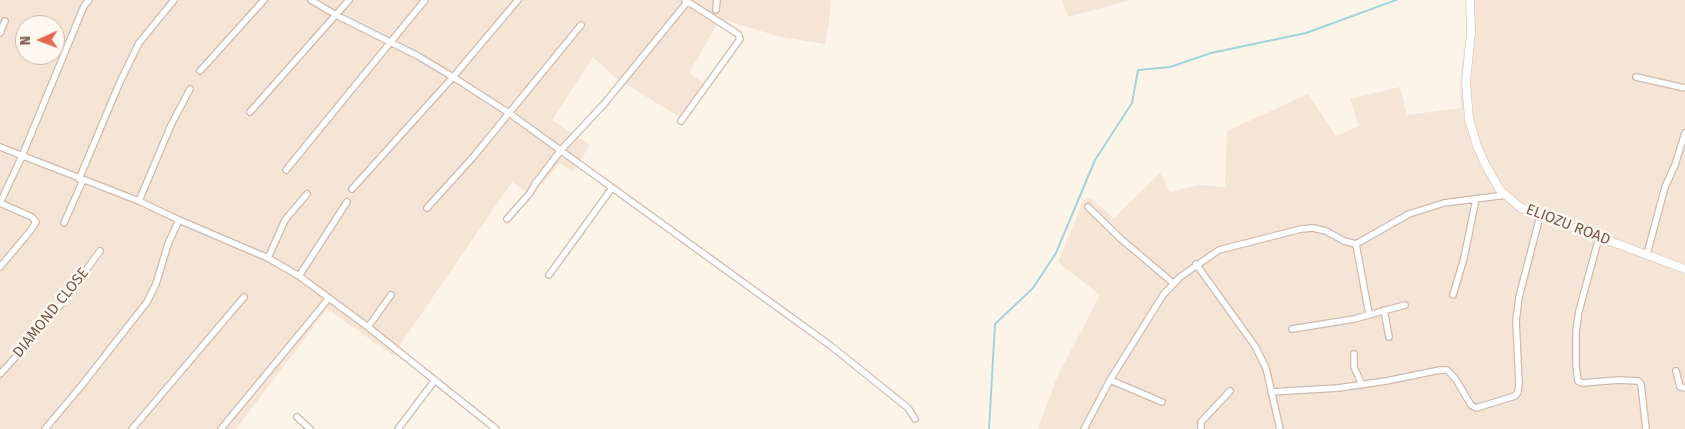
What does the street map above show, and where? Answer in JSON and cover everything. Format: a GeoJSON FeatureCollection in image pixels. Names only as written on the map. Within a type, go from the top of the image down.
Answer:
{"type":"FeatureCollection","features":[{"type":"Feature","properties":{"kind":"street"},"geometry":{"type":"LineString","coordinates":[[0,267],[36,222],[32,217],[0,203],[22,156],[84,6],[89,0]]}},
{"type":"Feature","properties":{"kind":"street"},"geometry":{"type":"LineString","coordinates":[[64,223],[120,82],[140,43],[174,0]]}},
{"type":"Feature","properties":{"kind":"street"},"geometry":{"type":"LineString","coordinates":[[200,71],[264,0]]}},
{"type":"Feature","properties":{"kind":"street"},"geometry":{"type":"LineString","coordinates":[[311,0],[454,77],[509,113],[831,346],[908,408],[915,420]]}},
{"type":"Feature","properties":{"kind":"street"},"geometry":{"type":"LineString","coordinates":[[250,112],[349,0]]}},
{"type":"Feature","properties":{"kind":"street"},"geometry":{"type":"LineString","coordinates":[[286,170],[425,0]]}},
{"type":"Feature","properties":{"kind":"street"},"geometry":{"type":"LineString","coordinates":[[352,189],[454,77],[518,0]]}},
{"type":"Feature","properties":{"kind":"street"},"geometry":{"type":"LineString","coordinates":[[716,10],[717,0]]}},
{"type":"Feature","properties":{"kind":"street","name":"ELIOZU ROAD"},"geometry":{"type":"LineString","coordinates":[[1470,0],[1471,32],[1466,82],[1469,119],[1477,146],[1494,181],[1506,196],[1521,208],[1685,269]]}},
{"type":"Feature","properties":{"kind":"street"},"geometry":{"type":"LineString","coordinates":[[507,219],[530,194],[561,150],[604,104],[686,1],[738,34],[740,39],[681,121]]}},
{"type":"Feature","properties":{"kind":"street"},"geometry":{"type":"LineString","coordinates":[[0,32],[5,22]]}},
{"type":"Feature","properties":{"kind":"street"},"geometry":{"type":"LineString","coordinates":[[427,208],[457,176],[581,25]]}},
{"type":"Feature","properties":{"kind":"street"},"geometry":{"type":"LineString","coordinates":[[1636,77],[1685,88]]}},
{"type":"Feature","properties":{"kind":"street"},"geometry":{"type":"LineString","coordinates":[[139,201],[171,125],[190,90]]}},
{"type":"Feature","properties":{"kind":"street"},"geometry":{"type":"LineString","coordinates":[[1647,254],[1665,187],[1675,165],[1685,133]]}},
{"type":"Feature","properties":{"kind":"street"},"geometry":{"type":"LineString","coordinates":[[0,147],[139,201],[268,258],[299,276],[368,327],[496,429]]}},
{"type":"Feature","properties":{"kind":"street"},"geometry":{"type":"LineString","coordinates":[[549,275],[612,188]]}},
{"type":"Feature","properties":{"kind":"street"},"geometry":{"type":"LineString","coordinates":[[268,258],[286,220],[307,194]]}},
{"type":"Feature","properties":{"kind":"street"},"geometry":{"type":"LineString","coordinates":[[1084,429],[1137,334],[1163,295],[1173,283],[1196,264],[1218,250],[1301,229],[1313,228],[1326,231],[1344,241],[1356,244],[1409,214],[1444,203],[1506,196]]}},
{"type":"Feature","properties":{"kind":"street"},"geometry":{"type":"LineString","coordinates":[[1453,295],[1464,258],[1476,199]]}},
{"type":"Feature","properties":{"kind":"street"},"geometry":{"type":"LineString","coordinates":[[299,276],[347,202]]}},
{"type":"Feature","properties":{"kind":"street"},"geometry":{"type":"LineString","coordinates":[[1088,207],[1121,239],[1173,283]]}},
{"type":"Feature","properties":{"kind":"street"},"geometry":{"type":"LineString","coordinates":[[1271,392],[1362,385],[1447,370],[1455,378],[1471,405],[1476,408],[1515,396],[1518,392],[1519,383],[1517,313],[1519,298],[1540,216]]}},
{"type":"Feature","properties":{"kind":"street"},"geometry":{"type":"LineString","coordinates":[[47,428],[146,302],[156,284],[168,244],[179,220]]}},
{"type":"Feature","properties":{"kind":"street"},"geometry":{"type":"LineString","coordinates":[[1599,238],[1579,310],[1576,331],[1578,381],[1582,383],[1619,380],[1638,381],[1641,384],[1646,429]]}},
{"type":"Feature","properties":{"kind":"street"},"geometry":{"type":"LineString","coordinates":[[1356,244],[1369,314]]}},
{"type":"Feature","properties":{"kind":"street","name":"DIAMOND CLOSE"},"geometry":{"type":"LineString","coordinates":[[0,374],[61,304],[100,251]]}},
{"type":"Feature","properties":{"kind":"street"},"geometry":{"type":"LineString","coordinates":[[1196,264],[1255,346],[1266,368],[1280,429]]}},
{"type":"Feature","properties":{"kind":"street"},"geometry":{"type":"LineString","coordinates":[[368,327],[391,295]]}},
{"type":"Feature","properties":{"kind":"street"},"geometry":{"type":"LineString","coordinates":[[132,429],[244,297]]}},
{"type":"Feature","properties":{"kind":"street"},"geometry":{"type":"LineString","coordinates":[[221,429],[329,298]]}},
{"type":"Feature","properties":{"kind":"street"},"geometry":{"type":"LineString","coordinates":[[1292,329],[1354,319],[1405,305]]}},
{"type":"Feature","properties":{"kind":"street"},"geometry":{"type":"LineString","coordinates":[[1384,310],[1389,337]]}},
{"type":"Feature","properties":{"kind":"street"},"geometry":{"type":"LineString","coordinates":[[1354,354],[1354,367],[1362,385]]}},
{"type":"Feature","properties":{"kind":"street"},"geometry":{"type":"LineString","coordinates":[[1676,371],[1680,387],[1685,388]]}},
{"type":"Feature","properties":{"kind":"street"},"geometry":{"type":"LineString","coordinates":[[408,429],[400,427],[435,380]]}},
{"type":"Feature","properties":{"kind":"street"},"geometry":{"type":"LineString","coordinates":[[1110,380],[1162,402]]}},
{"type":"Feature","properties":{"kind":"street"},"geometry":{"type":"LineString","coordinates":[[1201,429],[1201,422],[1206,415],[1230,391]]}},
{"type":"Feature","properties":{"kind":"street"},"geometry":{"type":"LineString","coordinates":[[296,417],[310,429]]}},
{"type":"Feature","properties":{"kind":"shaded area"},"geometry":{"type":"Polygon","coordinates":[[[0,0],[831,0],[825,44],[781,37],[720,19],[689,73],[704,83],[681,118],[616,78],[593,57],[552,120],[590,145],[573,172],[560,163],[532,196],[512,182],[393,355],[327,309],[236,429],[0,429],[0,0]]]}},
{"type":"Feature","properties":{"kind":"shaded area"},"geometry":{"type":"Polygon","coordinates":[[[1062,0],[1130,0],[1068,17],[1062,0]]]}},
{"type":"Feature","properties":{"kind":"shaded area"},"geometry":{"type":"Polygon","coordinates":[[[1466,0],[1685,0],[1685,429],[1038,429],[1057,377],[1100,295],[1058,262],[1084,200],[1090,198],[1114,218],[1160,173],[1170,192],[1198,185],[1225,187],[1227,131],[1308,94],[1336,136],[1359,126],[1350,99],[1400,87],[1407,115],[1461,108],[1460,83],[1466,33],[1466,0]]]}},
{"type":"Feature","properties":{"kind":"waterway"},"geometry":{"type":"LineString","coordinates":[[989,429],[995,324],[1033,288],[1056,253],[1095,160],[1132,103],[1138,70],[1170,67],[1211,53],[1306,33],[1396,0]]}}]}
